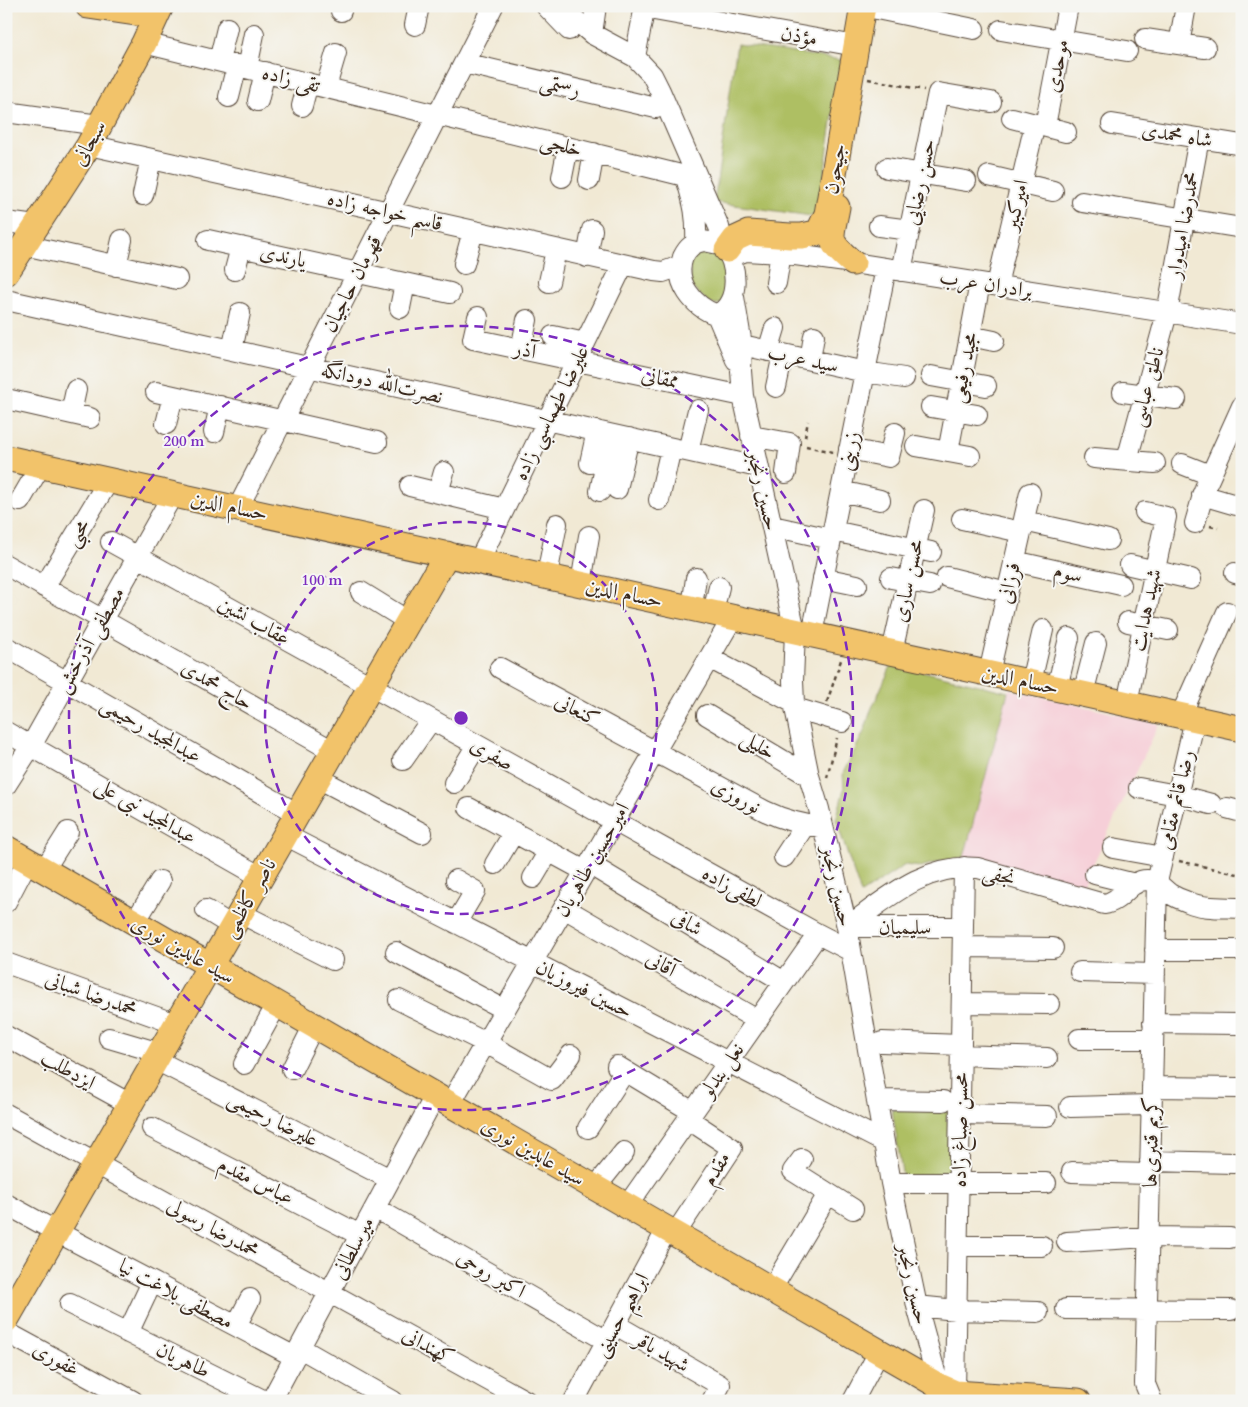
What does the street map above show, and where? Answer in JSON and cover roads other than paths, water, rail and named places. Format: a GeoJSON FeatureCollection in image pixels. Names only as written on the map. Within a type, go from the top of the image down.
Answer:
{"type":"FeatureCollection","features":[{"type":"Feature","properties":{"kind":"main road"},"geometry":{"type":"LineString","coordinates":[[88,6],[158,11]]}},
{"type":"Feature","properties":{"kind":"main road","name":"جیحون"},"geometry":{"type":"LineString","coordinates":[[727,251],[735,239],[748,233],[802,236],[816,233],[820,229],[827,214],[856,46],[869,7]]}},
{"type":"Feature","properties":{"kind":"main road","name":"جیحون"},"geometry":{"type":"LineString","coordinates":[[852,263],[836,248],[832,234],[869,7]]}},
{"type":"Feature","properties":{"kind":"main road","name":"سبحانی"},"geometry":{"type":"LineString","coordinates":[[6,273],[94,135],[144,43],[158,11]]}},
{"type":"Feature","properties":{"kind":"main road","name":"حسام الدین"},"geometry":{"type":"LineString","coordinates":[[6,458],[547,575],[1242,729]]}},
{"type":"Feature","properties":{"kind":"main road","name":"ناصر کاظمی"},"geometry":{"type":"LineString","coordinates":[[7,1320],[447,554]]}},
{"type":"Feature","properties":{"kind":"main road","name":"سید عابدین نوری"},"geometry":{"type":"LineString","coordinates":[[6,848],[879,1352],[946,1393],[1078,1401]]}},
{"type":"Feature","properties":{"kind":"street"},"geometry":{"type":"LineString","coordinates":[[546,6],[574,36],[632,72],[648,88],[685,176],[696,208],[696,242]]}},
{"type":"Feature","properties":{"kind":"street"},"geometry":{"type":"LineString","coordinates":[[563,6],[592,34],[635,57],[652,75],[719,227],[727,251],[734,281],[734,297],[726,310],[718,316],[701,308],[692,298],[684,286],[680,266],[688,248],[696,242],[710,241],[727,251]]}},
{"type":"Feature","properties":{"kind":"street"},"geometry":{"type":"LineString","coordinates":[[592,34],[596,6]]}},
{"type":"Feature","properties":{"kind":"street","name":"موحدی"},"geometry":{"type":"LineString","coordinates":[[1040,125],[1055,76],[1068,6]]}},
{"type":"Feature","properties":{"kind":"street"},"geometry":{"type":"LineString","coordinates":[[1179,44],[1186,6]]}},
{"type":"Feature","properties":{"kind":"street","name":"قهرمان حاجیان"},"geometry":{"type":"LineString","coordinates":[[238,508],[464,63],[487,7]]}},
{"type":"Feature","properties":{"kind":"street"},"geometry":{"type":"LineString","coordinates":[[869,7],[974,29]]}},
{"type":"Feature","properties":{"kind":"street"},"geometry":{"type":"LineString","coordinates":[[635,57],[650,8]]}},
{"type":"Feature","properties":{"kind":"street","name":"مؤذن"},"geometry":{"type":"LineString","coordinates":[[650,8],[856,46]]}},
{"type":"Feature","properties":{"kind":"street"},"geometry":{"type":"LineString","coordinates":[[227,28],[258,101]]}},
{"type":"Feature","properties":{"kind":"street"},"geometry":{"type":"LineString","coordinates":[[1001,30],[1127,51]]}},
{"type":"Feature","properties":{"kind":"street"},"geometry":{"type":"LineString","coordinates":[[229,97],[254,34]]}},
{"type":"Feature","properties":{"kind":"street"},"geometry":{"type":"LineString","coordinates":[[1145,39],[1205,48]]}},
{"type":"Feature","properties":{"kind":"street","name":"تقی زاده"},"geometry":{"type":"LineString","coordinates":[[144,43],[438,115]]}},
{"type":"Feature","properties":{"kind":"street"},"geometry":{"type":"LineString","coordinates":[[302,106],[336,53]]}},
{"type":"Feature","properties":{"kind":"street","name":"رستمی"},"geometry":{"type":"LineString","coordinates":[[464,63],[656,108]]}},
{"type":"Feature","properties":{"kind":"street","name":"حسن رضایی"},"geometry":{"type":"LineString","coordinates":[[894,269],[910,230],[938,93],[991,102]]}},
{"type":"Feature","properties":{"kind":"street","name":"قاسم خواجه زاده"},"geometry":{"type":"LineString","coordinates":[[6,112],[94,135],[151,159],[623,265],[663,272],[680,266]]}},
{"type":"Feature","properties":{"kind":"street","name":"خلجی"},"geometry":{"type":"LineString","coordinates":[[438,115],[685,176]]}},
{"type":"Feature","properties":{"kind":"street"},"geometry":{"type":"LineString","coordinates":[[1012,118],[1066,132]]}},
{"type":"Feature","properties":{"kind":"street","name":"شاه محمدی"},"geometry":{"type":"LineString","coordinates":[[1112,124],[1242,145]]}},
{"type":"Feature","properties":{"kind":"street","name":"امیرکبیر"},"geometry":{"type":"LineString","coordinates":[[988,284],[1040,125]]}},
{"type":"Feature","properties":{"kind":"street","name":"محمدرضا امیدوار"},"geometry":{"type":"LineString","coordinates":[[1167,313],[1199,138]]}},
{"type":"Feature","properties":{"kind":"street"},"geometry":{"type":"LineString","coordinates":[[562,177],[568,147]]}},
{"type":"Feature","properties":{"kind":"street"},"geometry":{"type":"LineString","coordinates":[[589,180],[594,153]]}},
{"type":"Feature","properties":{"kind":"street"},"geometry":{"type":"LineString","coordinates":[[143,195],[151,159]]}},
{"type":"Feature","properties":{"kind":"street"},"geometry":{"type":"LineString","coordinates":[[888,168],[966,181]]}},
{"type":"Feature","properties":{"kind":"street"},"geometry":{"type":"LineString","coordinates":[[989,176],[1053,191]]}},
{"type":"Feature","properties":{"kind":"street"},"geometry":{"type":"LineString","coordinates":[[1082,202],[1242,228]]}},
{"type":"Feature","properties":{"kind":"street"},"geometry":{"type":"LineString","coordinates":[[6,222],[30,236],[116,266],[177,279]]}},
{"type":"Feature","properties":{"kind":"street"},"geometry":{"type":"LineString","coordinates":[[879,226],[910,230]]}},
{"type":"Feature","properties":{"kind":"street"},"geometry":{"type":"LineString","coordinates":[[587,257],[592,230]]}},
{"type":"Feature","properties":{"kind":"street"},"geometry":{"type":"LineString","coordinates":[[464,264],[473,231]]}},
{"type":"Feature","properties":{"kind":"street"},"geometry":{"type":"LineString","coordinates":[[116,266],[122,240]]}},
{"type":"Feature","properties":{"kind":"street","name":"یارندی"},"geometry":{"type":"LineString","coordinates":[[208,240],[450,293]]}},
{"type":"Feature","properties":{"kind":"street"},"geometry":{"type":"LineString","coordinates":[[235,270],[241,247]]}},
{"type":"Feature","properties":{"kind":"street"},"geometry":{"type":"LineString","coordinates":[[550,282],[556,250]]}},
{"type":"Feature","properties":{"kind":"street","name":"برادران عرب"},"geometry":{"type":"LineString","coordinates":[[727,251],[781,253],[852,263],[1242,324]]}},
{"type":"Feature","properties":{"kind":"street"},"geometry":{"type":"LineString","coordinates":[[776,284],[781,253]]}},
{"type":"Feature","properties":{"kind":"street","name":"علیرضا طهماسبی زاده"},"geometry":{"type":"LineString","coordinates":[[479,561],[623,265]]}},
{"type":"Feature","properties":{"kind":"street","name":"زرینی"},"geometry":{"type":"LineString","coordinates":[[803,633],[824,578],[865,372],[894,269]]}},
{"type":"Feature","properties":{"kind":"street"},"geometry":{"type":"LineString","coordinates":[[400,308],[405,283]]}},
{"type":"Feature","properties":{"kind":"street","name":"مجید رفیعی"},"geometry":{"type":"LineString","coordinates":[[948,452],[970,336],[988,284]]}},
{"type":"Feature","properties":{"kind":"street","name":"حسین رنجبر"},"geometry":{"type":"LineString","coordinates":[[734,297],[742,346],[743,396],[751,436],[772,526],[803,633],[792,680],[795,705],[818,778],[814,826],[847,927],[891,1183],[917,1306],[946,1393]]}},
{"type":"Feature","properties":{"kind":"street","name":"نصرت‌الله دودانگه"},"geometry":{"type":"LineString","coordinates":[[6,300],[758,467]]}},
{"type":"Feature","properties":{"kind":"street"},"geometry":{"type":"LineString","coordinates":[[232,350],[240,313]]}},
{"type":"Feature","properties":{"kind":"street","name":"ناطق عباسی"},"geometry":{"type":"LineString","coordinates":[[1127,460],[1167,313]]}},
{"type":"Feature","properties":{"kind":"street","name":"حسین رنجبر"},"geometry":{"type":"LineString","coordinates":[[718,316],[741,371]]}},
{"type":"Feature","properties":{"kind":"street","name":"آذر"},"geometry":{"type":"LineString","coordinates":[[478,317],[473,339],[522,349],[580,352]]}},
{"type":"Feature","properties":{"kind":"street"},"geometry":{"type":"LineString","coordinates":[[522,349],[527,320]]}},
{"type":"Feature","properties":{"kind":"street"},"geometry":{"type":"LineString","coordinates":[[775,328],[776,387]]}},
{"type":"Feature","properties":{"kind":"street"},"geometry":{"type":"LineString","coordinates":[[553,336],[580,352]]}},
{"type":"Feature","properties":{"kind":"street"},"geometry":{"type":"LineString","coordinates":[[810,360],[814,336]]}},
{"type":"Feature","properties":{"kind":"street"},"geometry":{"type":"LineString","coordinates":[[970,336],[994,341]]}},
{"type":"Feature","properties":{"kind":"street","name":"سید عرب"},"geometry":{"type":"LineString","coordinates":[[742,346],[865,372],[904,378]]}},
{"type":"Feature","properties":{"kind":"street","name":"ممقانی"},"geometry":{"type":"LineString","coordinates":[[580,352],[743,396]]}},
{"type":"Feature","properties":{"kind":"street"},"geometry":{"type":"LineString","coordinates":[[931,376],[986,386]]}},
{"type":"Feature","properties":{"kind":"street"},"geometry":{"type":"LineString","coordinates":[[6,400],[81,416],[76,390]]}},
{"type":"Feature","properties":{"kind":"street"},"geometry":{"type":"LineString","coordinates":[[1123,392],[1176,400]]}},
{"type":"Feature","properties":{"kind":"street"},"geometry":{"type":"LineString","coordinates":[[166,424],[164,394],[377,442]]}},
{"type":"Feature","properties":{"kind":"street"},"geometry":{"type":"LineString","coordinates":[[214,432],[220,406]]}},
{"type":"Feature","properties":{"kind":"street"},"geometry":{"type":"LineString","coordinates":[[931,407],[977,415]]}},
{"type":"Feature","properties":{"kind":"street"},"geometry":{"type":"LineString","coordinates":[[659,500],[679,449],[698,410]]}},
{"type":"Feature","properties":{"kind":"street"},"geometry":{"type":"LineString","coordinates":[[1195,523],[1202,495],[1210,475],[1241,411]]}},
{"type":"Feature","properties":{"kind":"street"},"geometry":{"type":"LineString","coordinates":[[849,452],[889,457],[895,433]]}},
{"type":"Feature","properties":{"kind":"street"},"geometry":{"type":"LineString","coordinates":[[590,463],[613,435]]}},
{"type":"Feature","properties":{"kind":"street"},"geometry":{"type":"LineString","coordinates":[[608,490],[613,435]]}},
{"type":"Feature","properties":{"kind":"street"},"geometry":{"type":"LineString","coordinates":[[751,436],[797,444],[786,473]]}},
{"type":"Feature","properties":{"kind":"street"},"geometry":{"type":"LineString","coordinates":[[916,446],[970,456]]}},
{"type":"Feature","properties":{"kind":"street"},"geometry":{"type":"LineString","coordinates":[[1094,458],[1155,463]]}},
{"type":"Feature","properties":{"kind":"street"},"geometry":{"type":"LineString","coordinates":[[1182,464],[1210,475]]}},
{"type":"Feature","properties":{"kind":"street"},"geometry":{"type":"LineString","coordinates":[[20,501],[41,465]]}},
{"type":"Feature","properties":{"kind":"street"},"geometry":{"type":"LineString","coordinates":[[438,493],[444,472]]}},
{"type":"Feature","properties":{"kind":"street","name":"محبی"},"geometry":{"type":"LineString","coordinates":[[44,587],[109,480]]}},
{"type":"Feature","properties":{"kind":"street"},"geometry":{"type":"LineString","coordinates":[[410,486],[504,509]]}},
{"type":"Feature","properties":{"kind":"street"},"geometry":{"type":"LineString","coordinates":[[841,491],[880,500]]}},
{"type":"Feature","properties":{"kind":"street","name":"فرزانی"},"geometry":{"type":"LineString","coordinates":[[989,673],[1008,628],[1007,592],[1030,492]]}},
{"type":"Feature","properties":{"kind":"street","name":"مصطفی آذرخش"},"geometry":{"type":"LineString","coordinates":[[6,784],[31,746],[173,494]]}},
{"type":"Feature","properties":{"kind":"street"},"geometry":{"type":"LineString","coordinates":[[1202,495],[1236,505]]}},
{"type":"Feature","properties":{"kind":"street","name":"محسن ساری"},"geometry":{"type":"LineString","coordinates":[[892,652],[900,579],[923,551],[924,510]]}},
{"type":"Feature","properties":{"kind":"street","name":"شهید هدایت"},"geometry":{"type":"LineString","coordinates":[[1127,703],[1136,623],[1155,571],[1166,517],[1145,512]]}},
{"type":"Feature","properties":{"kind":"street"},"geometry":{"type":"LineString","coordinates":[[962,519],[1108,540]]}},
{"type":"Feature","properties":{"kind":"street"},"geometry":{"type":"LineString","coordinates":[[547,575],[557,524]]}},
{"type":"Feature","properties":{"kind":"street"},"geometry":{"type":"LineString","coordinates":[[772,526],[923,551]]}},
{"type":"Feature","properties":{"kind":"street"},"geometry":{"type":"LineString","coordinates":[[581,583],[589,536]]}},
{"type":"Feature","properties":{"kind":"street","name":"عقاب نشین"},"geometry":{"type":"LineString","coordinates":[[111,542],[370,686]]}},
{"type":"Feature","properties":{"kind":"street","name":"سوم"},"geometry":{"type":"LineString","coordinates":[[1014,560],[1121,585]]}},
{"type":"Feature","properties":{"kind":"street","name":"حاج محمدی"},"geometry":{"type":"LineString","coordinates":[[6,565],[333,751]]}},
{"type":"Feature","properties":{"kind":"street"},"geometry":{"type":"LineString","coordinates":[[1130,565],[1190,579]]}},
{"type":"Feature","properties":{"kind":"street"},"geometry":{"type":"LineString","coordinates":[[696,578],[713,612]]}},
{"type":"Feature","properties":{"kind":"street"},"geometry":{"type":"LineString","coordinates":[[824,578],[858,585]]}},
{"type":"Feature","properties":{"kind":"street"},"geometry":{"type":"LineString","coordinates":[[900,579],[939,581],[1007,592]]}},
{"type":"Feature","properties":{"kind":"street"},"geometry":{"type":"LineString","coordinates":[[713,612],[719,587]]}},
{"type":"Feature","properties":{"kind":"street"},"geometry":{"type":"LineString","coordinates":[[361,592],[408,620]]}},
{"type":"Feature","properties":{"kind":"street","name":"امیرحسین طاهریان"},"geometry":{"type":"LineString","coordinates":[[442,1100],[486,1043],[709,658],[713,612]]}},
{"type":"Feature","properties":{"kind":"street","name":"رضا قائم مقامی"},"geometry":{"type":"LineString","coordinates":[[1157,882],[1177,795],[1188,717],[1227,612]]}},
{"type":"Feature","properties":{"kind":"street"},"geometry":{"type":"LineString","coordinates":[[1136,623],[1168,630]]}},
{"type":"Feature","properties":{"kind":"street"},"geometry":{"type":"LineString","coordinates":[[1031,682],[1043,630]]}},
{"type":"Feature","properties":{"kind":"street"},"geometry":{"type":"LineString","coordinates":[[1057,688],[1069,638]]}},
{"type":"Feature","properties":{"kind":"street"},"geometry":{"type":"LineString","coordinates":[[1083,694],[1096,643]]}},
{"type":"Feature","properties":{"kind":"street","name":"عبدالمجید رحیمی"},"geometry":{"type":"LineString","coordinates":[[6,647],[296,814]]}},
{"type":"Feature","properties":{"kind":"street"},"geometry":{"type":"LineString","coordinates":[[709,658],[795,705],[822,717],[842,722]]}},
{"type":"Feature","properties":{"kind":"street","name":"کنعانی"},"geometry":{"type":"LineString","coordinates":[[500,668],[655,752]]}},
{"type":"Feature","properties":{"kind":"street","name":"صفری"},"geometry":{"type":"LineString","coordinates":[[370,686],[614,822]]}},
{"type":"Feature","properties":{"kind":"street","name":"خلیلی"},"geometry":{"type":"LineString","coordinates":[[707,715],[818,778]]}},
{"type":"Feature","properties":{"kind":"street"},"geometry":{"type":"LineString","coordinates":[[403,760],[431,720]]}},
{"type":"Feature","properties":{"kind":"street","name":"عبدالمجید نبی علی"},"geometry":{"type":"LineString","coordinates":[[6,732],[261,877]]}},
{"type":"Feature","properties":{"kind":"street"},"geometry":{"type":"LineString","coordinates":[[454,783],[477,746]]}},
{"type":"Feature","properties":{"kind":"street","name":"نوروزی"},"geometry":{"type":"LineString","coordinates":[[655,752],[784,820],[814,826]]}},
{"type":"Feature","properties":{"kind":"street"},"geometry":{"type":"LineString","coordinates":[[318,778],[422,833]]}},
{"type":"Feature","properties":{"kind":"street"},"geometry":{"type":"LineString","coordinates":[[1139,788],[1177,795],[1227,808]]}},
{"type":"Feature","properties":{"kind":"street","name":"شافی"},"geometry":{"type":"LineString","coordinates":[[469,808],[549,851],[587,868],[784,982]]}},
{"type":"Feature","properties":{"kind":"street","name":"لطفی‌زاده"},"geometry":{"type":"LineString","coordinates":[[614,822],[851,951]]}},
{"type":"Feature","properties":{"kind":"street"},"geometry":{"type":"LineString","coordinates":[[784,856],[814,826]]}},
{"type":"Feature","properties":{"kind":"street"},"geometry":{"type":"LineString","coordinates":[[6,902],[36,865],[68,832]]}},
{"type":"Feature","properties":{"kind":"street"},"geometry":{"type":"LineString","coordinates":[[495,864],[514,832]]}},
{"type":"Feature","properties":{"kind":"street","name":"حسین فیروزیان"},"geometry":{"type":"LineString","coordinates":[[285,835],[884,1142]]}},
{"type":"Feature","properties":{"kind":"street"},"geometry":{"type":"LineString","coordinates":[[1113,848],[1162,858]]}},
{"type":"Feature","properties":{"kind":"street"},"geometry":{"type":"LineString","coordinates":[[533,878],[549,851]]}},
{"type":"Feature","properties":{"kind":"street","name":"نجفی"},"geometry":{"type":"LineString","coordinates":[[847,927],[906,884],[942,870],[964,867],[978,868],[1104,904],[1116,901],[1135,884]]}},
{"type":"Feature","properties":{"kind":"street","name":"محسن صباغ زاده"},"geometry":{"type":"LineString","coordinates":[[946,1393],[956,1310],[964,867]]}},
{"type":"Feature","properties":{"kind":"street"},"geometry":{"type":"LineString","coordinates":[[1096,874],[1135,884],[1148,880],[1157,882],[1170,893],[1190,903],[1217,907],[1241,903]]}},
{"type":"Feature","properties":{"kind":"street"},"geometry":{"type":"LineString","coordinates":[[456,880],[475,891],[456,923]]}},
{"type":"Feature","properties":{"kind":"street"},"geometry":{"type":"LineString","coordinates":[[135,922],[160,881]]}},
{"type":"Feature","properties":{"kind":"street","name":"کریم قنبری‌ها"},"geometry":{"type":"LineString","coordinates":[[1152,1401],[1145,1384],[1157,882]]}},
{"type":"Feature","properties":{"kind":"street","name":"آقانی"},"geometry":{"type":"LineString","coordinates":[[564,908],[758,1020]]}},
{"type":"Feature","properties":{"kind":"street"},"geometry":{"type":"LineString","coordinates":[[206,910],[236,920],[333,960]]}},
{"type":"Feature","properties":{"kind":"street","name":"سلیمیان"},"geometry":{"type":"LineString","coordinates":[[847,927],[963,927]]}},
{"type":"Feature","properties":{"kind":"street","name":"نعل بندلو"},"geometry":{"type":"LineString","coordinates":[[627,1206],[818,934]]}},
{"type":"Feature","properties":{"kind":"street"},"geometry":{"type":"LineString","coordinates":[[963,947],[1053,948]]}},
{"type":"Feature","properties":{"kind":"street"},"geometry":{"type":"LineString","coordinates":[[1155,950],[1242,950]]}},
{"type":"Feature","properties":{"kind":"street"},"geometry":{"type":"LineString","coordinates":[[396,952],[505,1010]]}},
{"type":"Feature","properties":{"kind":"street","name":"محمدرضا شبانی"},"geometry":{"type":"LineString","coordinates":[[6,963],[176,1024]]}},
{"type":"Feature","properties":{"kind":"street"},"geometry":{"type":"LineString","coordinates":[[1080,972],[1155,974]]}},
{"type":"Feature","properties":{"kind":"street"},"geometry":{"type":"LineString","coordinates":[[399,1000],[486,1043],[552,1080],[571,1055]]}},
{"type":"Feature","properties":{"kind":"street"},"geometry":{"type":"LineString","coordinates":[[962,1003],[1049,1004]]}},
{"type":"Feature","properties":{"kind":"street"},"geometry":{"type":"LineString","coordinates":[[244,1064],[277,1004]]}},
{"type":"Feature","properties":{"kind":"street"},"geometry":{"type":"LineString","coordinates":[[1079,1039],[1238,1024]]}},
{"type":"Feature","properties":{"kind":"street"},"geometry":{"type":"LineString","coordinates":[[292,1069],[314,1025]]}},
{"type":"Feature","properties":{"kind":"street","name":"ایزدطلب"},"geometry":{"type":"LineString","coordinates":[[6,1036],[130,1104]]}},
{"type":"Feature","properties":{"kind":"street","name":"علیرضا رحیمی"},"geometry":{"type":"LineString","coordinates":[[109,1038],[158,1056],[390,1179]]}},
{"type":"Feature","properties":{"kind":"street"},"geometry":{"type":"LineString","coordinates":[[882,1042],[1047,1058]]}},
{"type":"Feature","properties":{"kind":"street"},"geometry":{"type":"LineString","coordinates":[[588,1128],[621,1068],[690,1116]]}},
{"type":"Feature","properties":{"kind":"street"},"geometry":{"type":"LineString","coordinates":[[1070,1107],[1152,1096],[1240,1088]]}},
{"type":"Feature","properties":{"kind":"street","name":"میرسلطانی"},"geometry":{"type":"LineString","coordinates":[[271,1401],[390,1179],[442,1100]]}},
{"type":"Feature","properties":{"kind":"street"},"geometry":{"type":"LineString","coordinates":[[877,1100],[943,1101]]}},
{"type":"Feature","properties":{"kind":"street","name":"محمدرضا رسولی"},"geometry":{"type":"LineString","coordinates":[[6,1114],[330,1292]]}},
{"type":"Feature","properties":{"kind":"street"},"geometry":{"type":"LineString","coordinates":[[960,1114],[1047,1116]]}},
{"type":"Feature","properties":{"kind":"street","name":"مقدم"},"geometry":{"type":"LineString","coordinates":[[671,1232],[732,1148],[690,1116]]}},
{"type":"Feature","properties":{"kind":"street","name":"عباس مقدم"},"geometry":{"type":"LineString","coordinates":[[152,1128],[360,1235]]}},
{"type":"Feature","properties":{"kind":"street"},"geometry":{"type":"LineString","coordinates":[[595,1188],[624,1152]]}},
{"type":"Feature","properties":{"kind":"street"},"geometry":{"type":"LineString","coordinates":[[802,1159],[793,1171],[853,1209]]}},
{"type":"Feature","properties":{"kind":"street"},"geometry":{"type":"LineString","coordinates":[[1072,1172],[1234,1163]]}},
{"type":"Feature","properties":{"kind":"street"},"geometry":{"type":"LineString","coordinates":[[891,1183],[1046,1183]]}},
{"type":"Feature","properties":{"kind":"street"},"geometry":{"type":"LineString","coordinates":[[771,1290],[828,1194]]}},
{"type":"Feature","properties":{"kind":"street","name":"مصطفی بلاغت نیا"},"geometry":{"type":"LineString","coordinates":[[6,1204],[236,1326],[297,1352],[393,1401]]}},
{"type":"Feature","properties":{"kind":"street","name":"اکبر روحی"},"geometry":{"type":"LineString","coordinates":[[374,1208],[611,1332]]}},
{"type":"Feature","properties":{"kind":"street","name":"ابراهیم حسینی"},"geometry":{"type":"LineString","coordinates":[[574,1401],[611,1332],[671,1232]]}},
{"type":"Feature","properties":{"kind":"street"},"geometry":{"type":"LineString","coordinates":[[1067,1242],[1148,1237],[1230,1238]]}},
{"type":"Feature","properties":{"kind":"street"},"geometry":{"type":"LineString","coordinates":[[958,1246],[1042,1246]]}},
{"type":"Feature","properties":{"kind":"street"},"geometry":{"type":"LineString","coordinates":[[128,1333],[152,1282]]}},
{"type":"Feature","properties":{"kind":"street","name":"کهندانی"},"geometry":{"type":"LineString","coordinates":[[330,1292],[526,1401]]}},
{"type":"Feature","properties":{"kind":"street"},"geometry":{"type":"LineString","coordinates":[[236,1326],[250,1298]]}},
{"type":"Feature","properties":{"kind":"street","name":"طاهریان"},"geometry":{"type":"LineString","coordinates":[[70,1304],[265,1401]]}},
{"type":"Feature","properties":{"kind":"street"},"geometry":{"type":"LineString","coordinates":[[917,1306],[956,1310],[1038,1312]]}},
{"type":"Feature","properties":{"kind":"street"},"geometry":{"type":"LineString","coordinates":[[1066,1309],[1231,1310]]}},
{"type":"Feature","properties":{"kind":"street","name":"غفوری"},"geometry":{"type":"LineString","coordinates":[[7,1320],[133,1401]]}},
{"type":"Feature","properties":{"kind":"street","name":"شهید باقر"},"geometry":{"type":"LineString","coordinates":[[611,1332],[720,1385],[712,1401]]}},
{"type":"Feature","properties":{"kind":"street"},"geometry":{"type":"LineString","coordinates":[[853,1401],[879,1352]]}}]}
